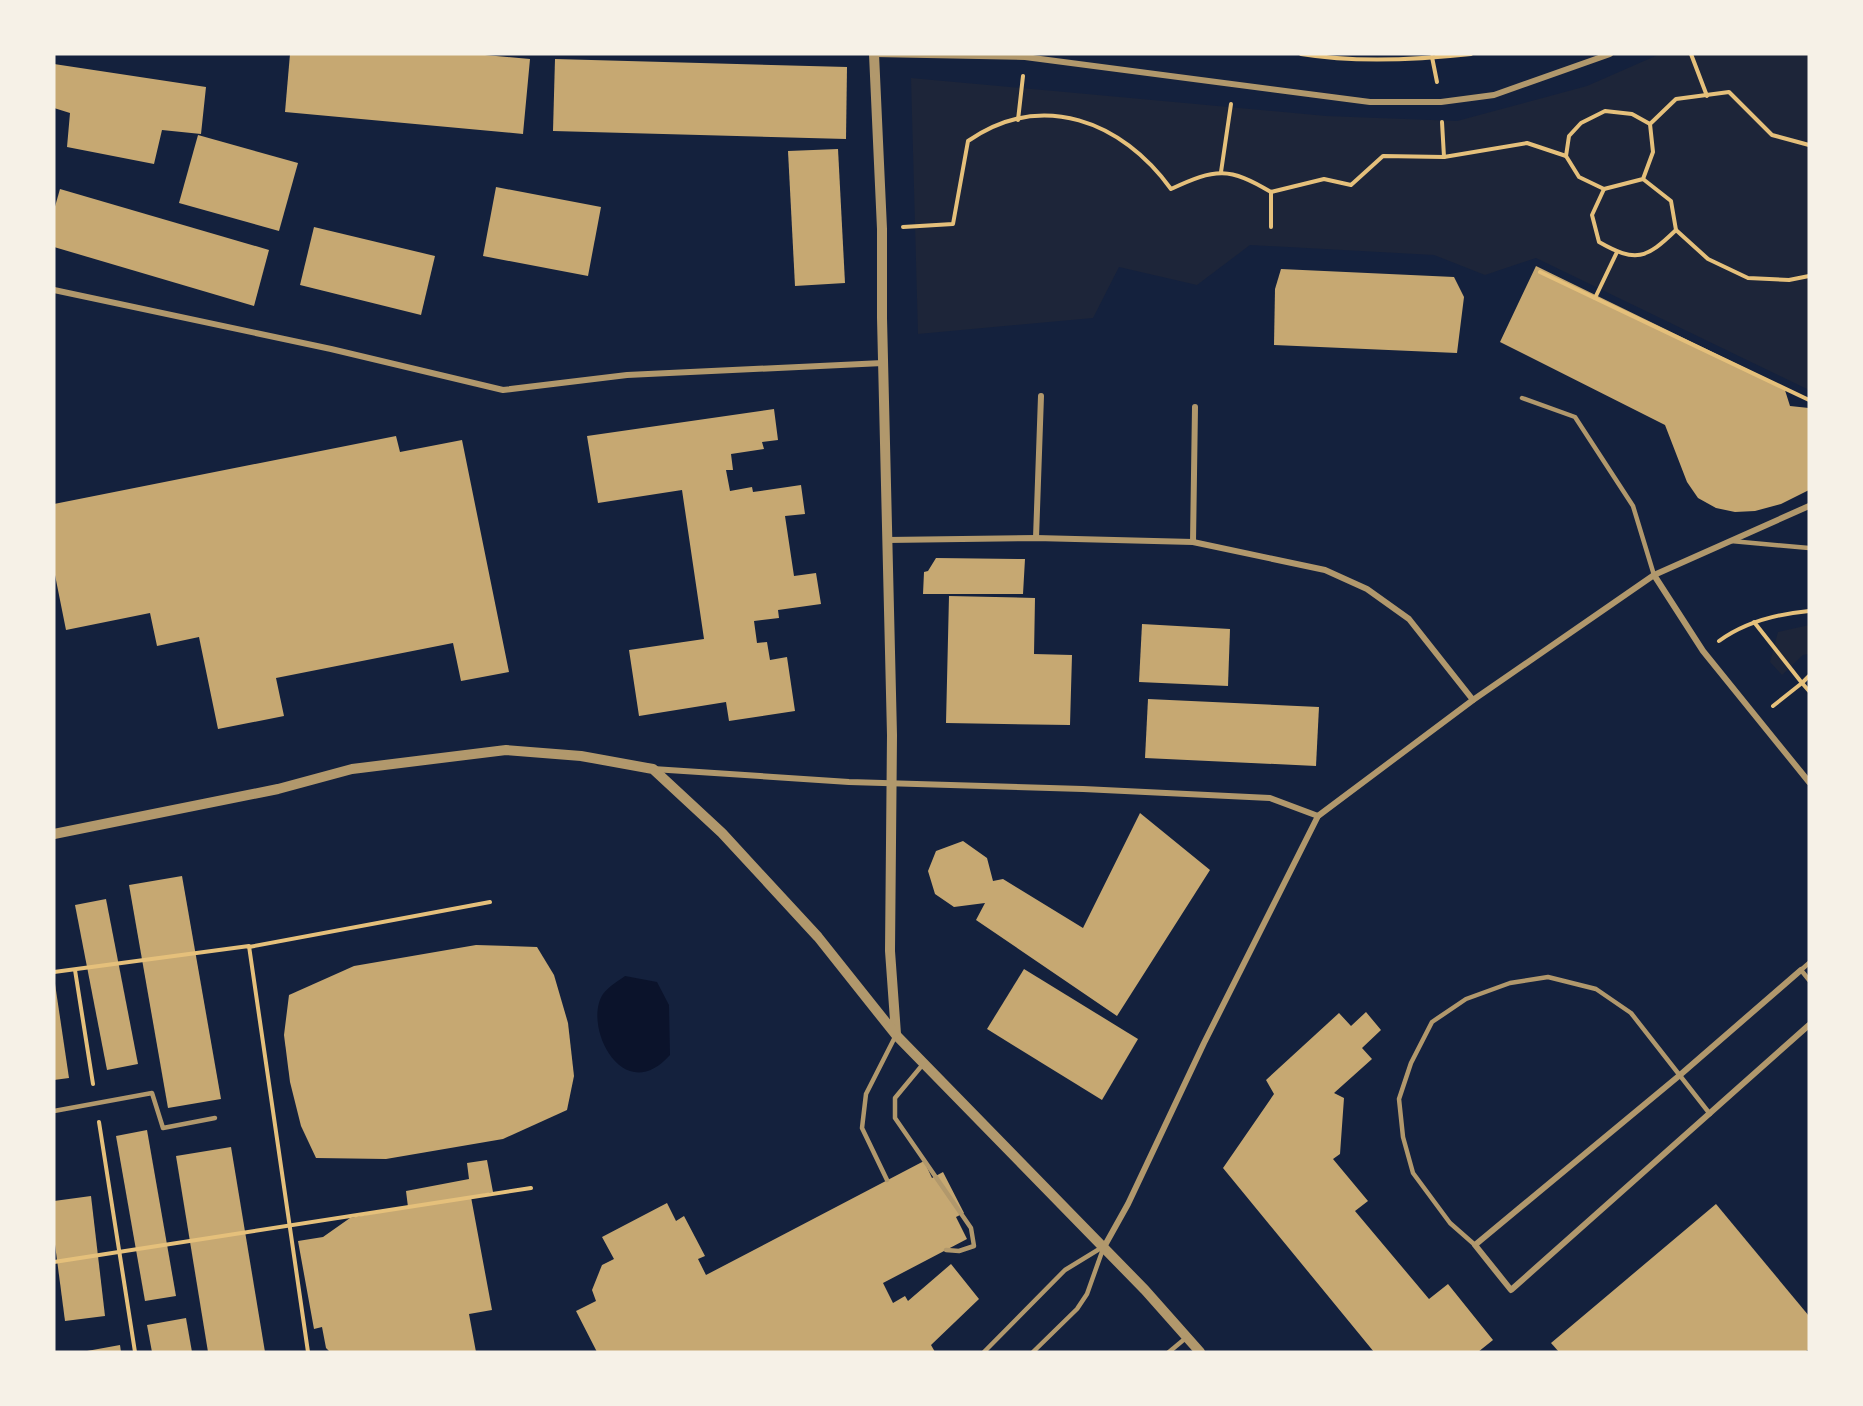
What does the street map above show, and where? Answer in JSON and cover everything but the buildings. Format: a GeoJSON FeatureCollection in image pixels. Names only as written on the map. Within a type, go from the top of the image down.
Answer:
{"type":"FeatureCollection","features":[{"type":"Feature","properties":{"kind":"street"},"geometry":{"type":"LineString","coordinates":[[896,1035],[890,951],[891,784],[888,540],[882,229],[874,54],[1025,57],[1370,102],[1441,102],[1494,95],[1610,54]]}},
{"type":"Feature","properties":{"kind":"street"},"geometry":{"type":"LineString","coordinates":[[54,290],[331,349],[502,390],[627,375],[883,363]]}},
{"type":"Feature","properties":{"kind":"street"},"geometry":{"type":"LineString","coordinates":[[1036,538],[1041,396]]}},
{"type":"Feature","properties":{"kind":"street"},"geometry":{"type":"LineString","coordinates":[[1193,542],[1195,408]]}},
{"type":"Feature","properties":{"kind":"street"},"geometry":{"type":"LineString","coordinates":[[1104,1247],[1133,1193],[1204,1043],[1318,816],[1473,700],[1654,575],[1809,506]]}},
{"type":"Feature","properties":{"kind":"street"},"geometry":{"type":"LineString","coordinates":[[888,540],[1036,538],[1193,542],[1325,570],[1367,589],[1409,619],[1473,700]]}},
{"type":"Feature","properties":{"kind":"street"},"geometry":{"type":"LineString","coordinates":[[1654,575],[1703,651],[1809,782]]}},
{"type":"Feature","properties":{"kind":"street"},"geometry":{"type":"LineString","coordinates":[[54,834],[278,789],[352,770],[506,750],[581,756],[653,769],[891,784],[1083,789],[1270,798],[1318,816]]}},
{"type":"Feature","properties":{"kind":"street"},"geometry":{"type":"LineString","coordinates":[[653,769],[722,833],[818,937],[896,1035],[1104,1247],[1200,1352]]}},
{"type":"Feature","properties":{"kind":"street"},"geometry":{"type":"LineString","coordinates":[[1801,970],[1680,1075],[1474,1245],[1511,1290],[1809,1025]]}},
{"type":"Feature","properties":{"kind":"lane"},"geometry":{"type":"LineString","coordinates":[[1522,398],[1575,417],[1633,506],[1654,575]]}},
{"type":"Feature","properties":{"kind":"lane"},"geometry":{"type":"LineString","coordinates":[[1729,540],[1809,548]]}},
{"type":"Feature","properties":{"kind":"lane"},"geometry":{"type":"LineString","coordinates":[[1809,963],[1801,970],[1809,980]]}},
{"type":"Feature","properties":{"kind":"lane"},"geometry":{"type":"LineString","coordinates":[[1474,1245],[1437,1208],[1413,1173],[1403,1137],[1399,1099],[1411,1063],[1432,1022],[1466,999],[1510,983],[1548,977],[1596,989],[1631,1013],[1710,1114]]}},
{"type":"Feature","properties":{"kind":"lane"},"geometry":{"type":"LineString","coordinates":[[887,1180],[862,1128],[866,1094],[896,1035]]}},
{"type":"Feature","properties":{"kind":"lane"},"geometry":{"type":"LineString","coordinates":[[924,1063],[895,1098],[895,1118],[971,1228],[974,1246],[959,1251],[946,1250]]}},
{"type":"Feature","properties":{"kind":"lane"},"geometry":{"type":"LineString","coordinates":[[54,1111],[152,1093],[163,1128],[215,1118]]}},
{"type":"Feature","properties":{"kind":"lane"},"geometry":{"type":"LineString","coordinates":[[984,1352],[1065,1270],[1104,1247]]}},
{"type":"Feature","properties":{"kind":"lane"},"geometry":{"type":"LineString","coordinates":[[1033,1352],[1077,1310],[1087,1294],[1104,1247]]}},
{"type":"Feature","properties":{"kind":"lane"},"geometry":{"type":"LineString","coordinates":[[1169,1352],[1187,1337]]}},
{"type":"Feature","properties":{"kind":"path"},"geometry":{"type":"LineString","coordinates":[[1301,54],[1326,58],[1405,59],[1471,54]]}},
{"type":"Feature","properties":{"kind":"path"},"geometry":{"type":"LineString","coordinates":[[1691,54],[1707,96]]}},
{"type":"Feature","properties":{"kind":"path"},"geometry":{"type":"LineString","coordinates":[[1018,120],[1025,57]]}},
{"type":"Feature","properties":{"kind":"path"},"geometry":{"type":"LineString","coordinates":[[1221,172],[1234,84]]}},
{"type":"Feature","properties":{"kind":"path"},"geometry":{"type":"LineString","coordinates":[[1650,124],[1676,99],[1729,92],[1772,135],[1809,145]]}},
{"type":"Feature","properties":{"kind":"path"},"geometry":{"type":"LineString","coordinates":[[1441,102],[1444,157]]}},
{"type":"Feature","properties":{"kind":"path"},"geometry":{"type":"LineString","coordinates":[[1566,156],[1569,136],[1581,123],[1605,111],[1632,114],[1650,124]]}},
{"type":"Feature","properties":{"kind":"path"},"geometry":{"type":"LineString","coordinates":[[882,229],[953,224],[968,141],[984,130],[1018,120],[1057,115],[1095,124],[1153,165],[1171,189],[1221,172],[1245,176],[1271,192],[1324,179],[1351,185],[1383,156],[1444,157],[1527,143],[1566,156],[1579,177],[1604,189],[1643,179]]}},
{"type":"Feature","properties":{"kind":"path"},"geometry":{"type":"LineString","coordinates":[[1643,179],[1653,152],[1650,124]]}},
{"type":"Feature","properties":{"kind":"path"},"geometry":{"type":"LineString","coordinates":[[1643,179],[1671,201],[1676,230],[1708,260],[1748,278],[1789,280],[1809,276]]}},
{"type":"Feature","properties":{"kind":"path"},"geometry":{"type":"LineString","coordinates":[[1604,189],[1592,215],[1599,242],[1617,252],[1640,257],[1657,249],[1676,230]]}},
{"type":"Feature","properties":{"kind":"path"},"geometry":{"type":"LineString","coordinates":[[1271,192],[1271,227]]}},
{"type":"Feature","properties":{"kind":"path"},"geometry":{"type":"LineString","coordinates":[[1595,298],[1617,252]]}},
{"type":"Feature","properties":{"kind":"path"},"geometry":{"type":"LineString","coordinates":[[1540,272],[1809,400]]}},
{"type":"Feature","properties":{"kind":"path"},"geometry":{"type":"LineString","coordinates":[[1703,651],[1736,629],[1754,622],[1809,611]]}},
{"type":"Feature","properties":{"kind":"path"},"geometry":{"type":"LineString","coordinates":[[1754,622],[1809,691]]}},
{"type":"Feature","properties":{"kind":"path"},"geometry":{"type":"LineString","coordinates":[[1786,695],[1809,675]]}},
{"type":"Feature","properties":{"kind":"path"},"geometry":{"type":"LineString","coordinates":[[54,972],[248,947],[490,902]]}},
{"type":"Feature","properties":{"kind":"path"},"geometry":{"type":"LineString","coordinates":[[248,947],[308,1352]]}},
{"type":"Feature","properties":{"kind":"path"},"geometry":{"type":"LineString","coordinates":[[75,970],[135,1352]]}},
{"type":"Feature","properties":{"kind":"path"},"geometry":{"type":"LineString","coordinates":[[54,1262],[290,1228],[531,1188]]}},
{"type":"Feature","properties":{"kind":"shaded area"},"geometry":{"type":"Polygon","coordinates":[[[1660,54],[1809,54],[1809,390],[1536,258],[1485,275],[1434,255],[1250,245],[1197,285],[1119,267],[1093,318],[918,334],[911,78],[1326,116],[1457,121],[1587,86],[1660,54]]]}},
{"type":"Feature","properties":{"kind":"shaded area"},"geometry":{"type":"Polygon","coordinates":[[[1809,625],[1809,654],[1803,655],[1782,675],[1770,662],[1778,632],[1809,625]]]}},
{"type":"Feature","properties":{"kind":"shaded area"},"geometry":{"type":"Polygon","coordinates":[[[625,976],[657,982],[669,1005],[670,1055],[653,1069],[637,1072],[623,1067],[611,1056],[603,1041],[598,1024],[598,1008],[603,994],[625,976]]]}}]}
